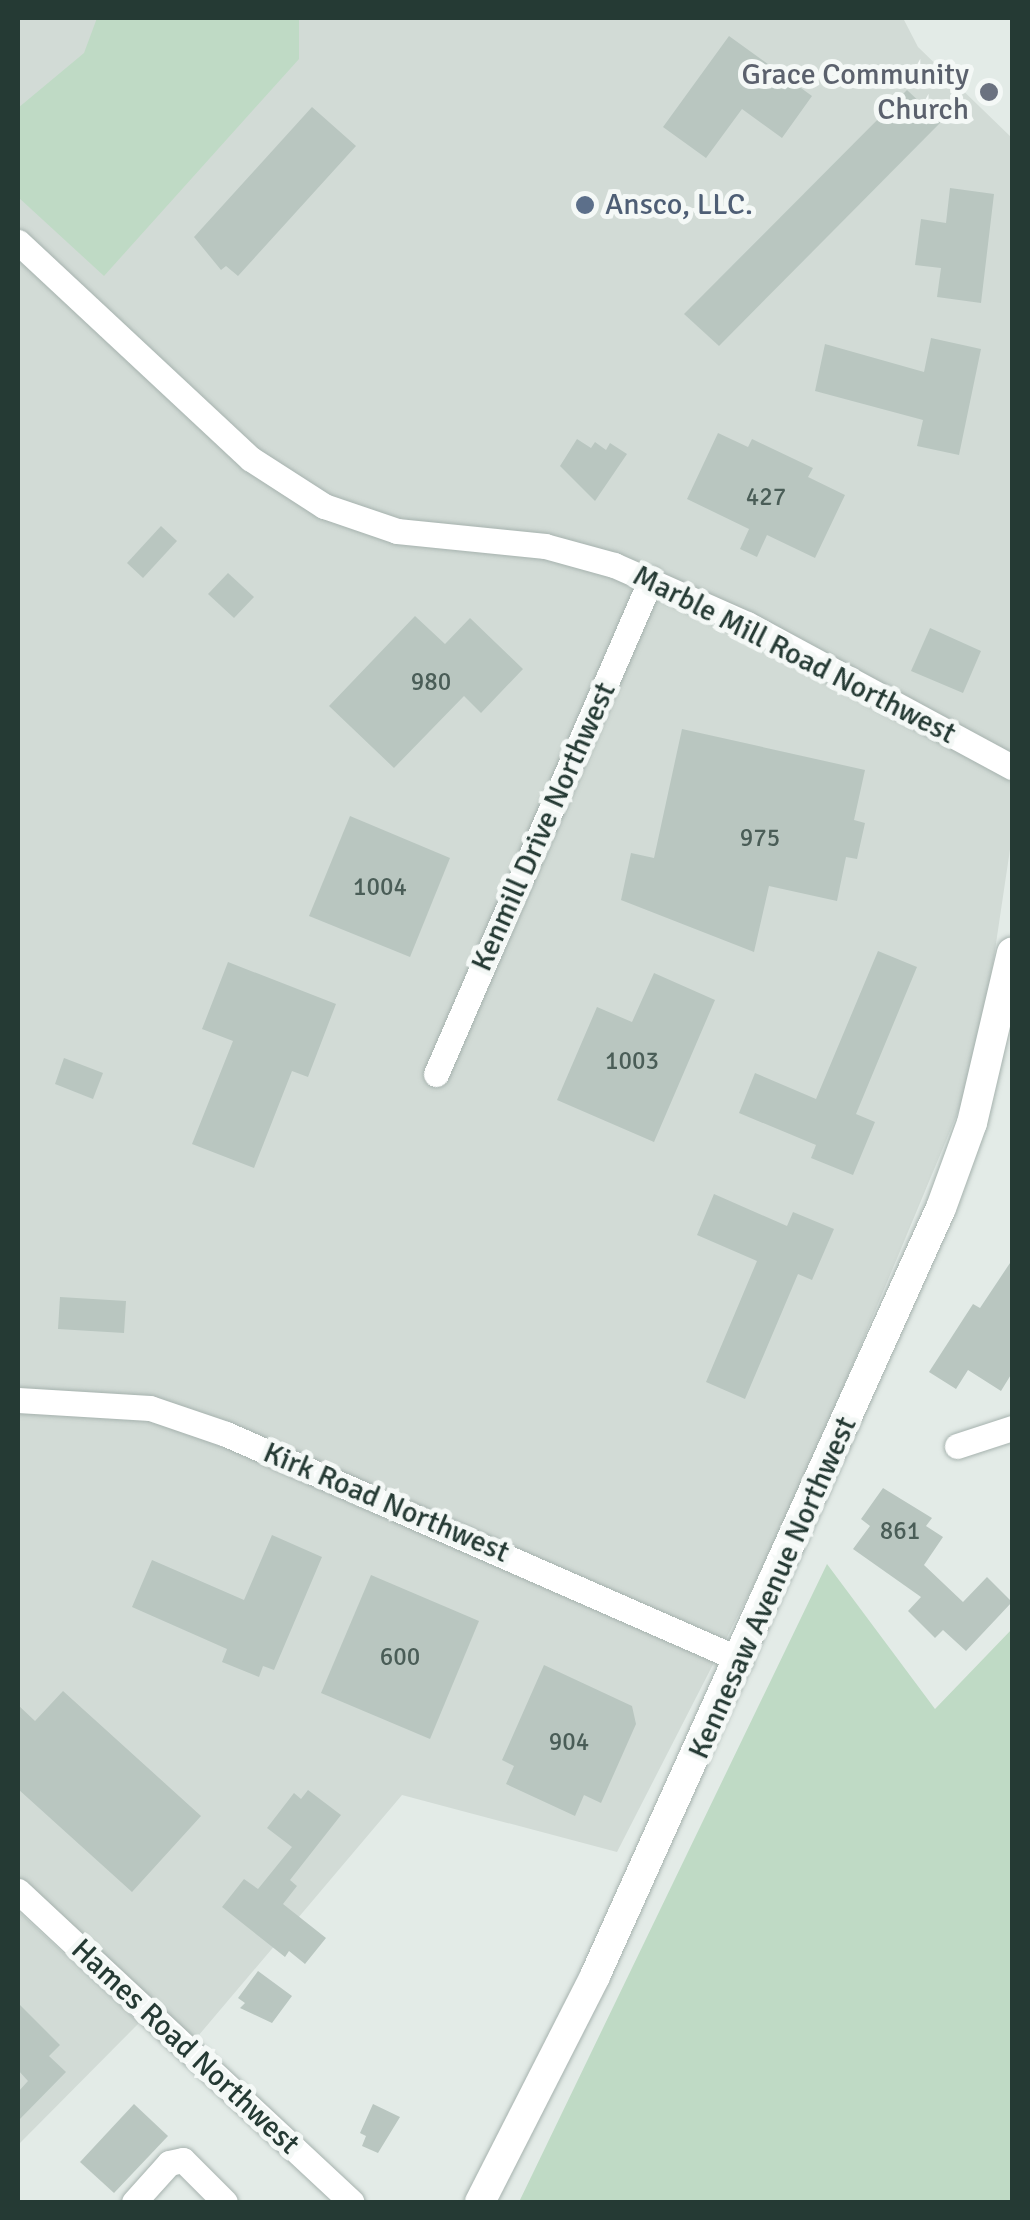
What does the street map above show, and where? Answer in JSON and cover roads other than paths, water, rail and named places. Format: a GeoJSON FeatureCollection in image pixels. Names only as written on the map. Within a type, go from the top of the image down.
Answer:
{"type":"FeatureCollection","features":[{"type":"Feature","properties":{"kind":"street","name":"Marble Mill Road Northwest"},"geometry":{"type":"LineString","coordinates":[[18,242],[251,459],[324,506],[397,531],[579,552],[652,579],[1012,767]]}},
{"type":"Feature","properties":{"kind":"street","name":"Kenmill Drive Northwest"},"geometry":{"type":"LineString","coordinates":[[436,1074],[652,579]]}},
{"type":"Feature","properties":{"kind":"street","name":"Kennesaw Avenue Northwest"},"geometry":{"type":"LineString","coordinates":[[480,2202],[596,1976],[942,1208],[972,1122],[1012,952]]}},
{"type":"Feature","properties":{"kind":"street","name":"Kirk Road Northwest"},"geometry":{"type":"LineString","coordinates":[[18,1400],[101,1400],[191,1421],[741,1660]]}},
{"type":"Feature","properties":{"kind":"street"},"geometry":{"type":"LineString","coordinates":[[957,1446],[1012,1428]]}},
{"type":"Feature","properties":{"kind":"street","name":"Hames Road Northwest"},"geometry":{"type":"LineString","coordinates":[[18,1892],[352,2202]]}},
{"type":"Feature","properties":{"kind":"street"},"geometry":{"type":"LineString","coordinates":[[134,2202],[169,2163],[183,2160],[224,2202]]}},
{"type":"Feature","properties":{"kind":"place","name":"Grace Community Church"},"geometry":{"type":"Point","coordinates":[989,92]}},
{"type":"Feature","properties":{"kind":"place","name":"Ansco, LLC."},"geometry":{"type":"Point","coordinates":[585,205]}}]}
